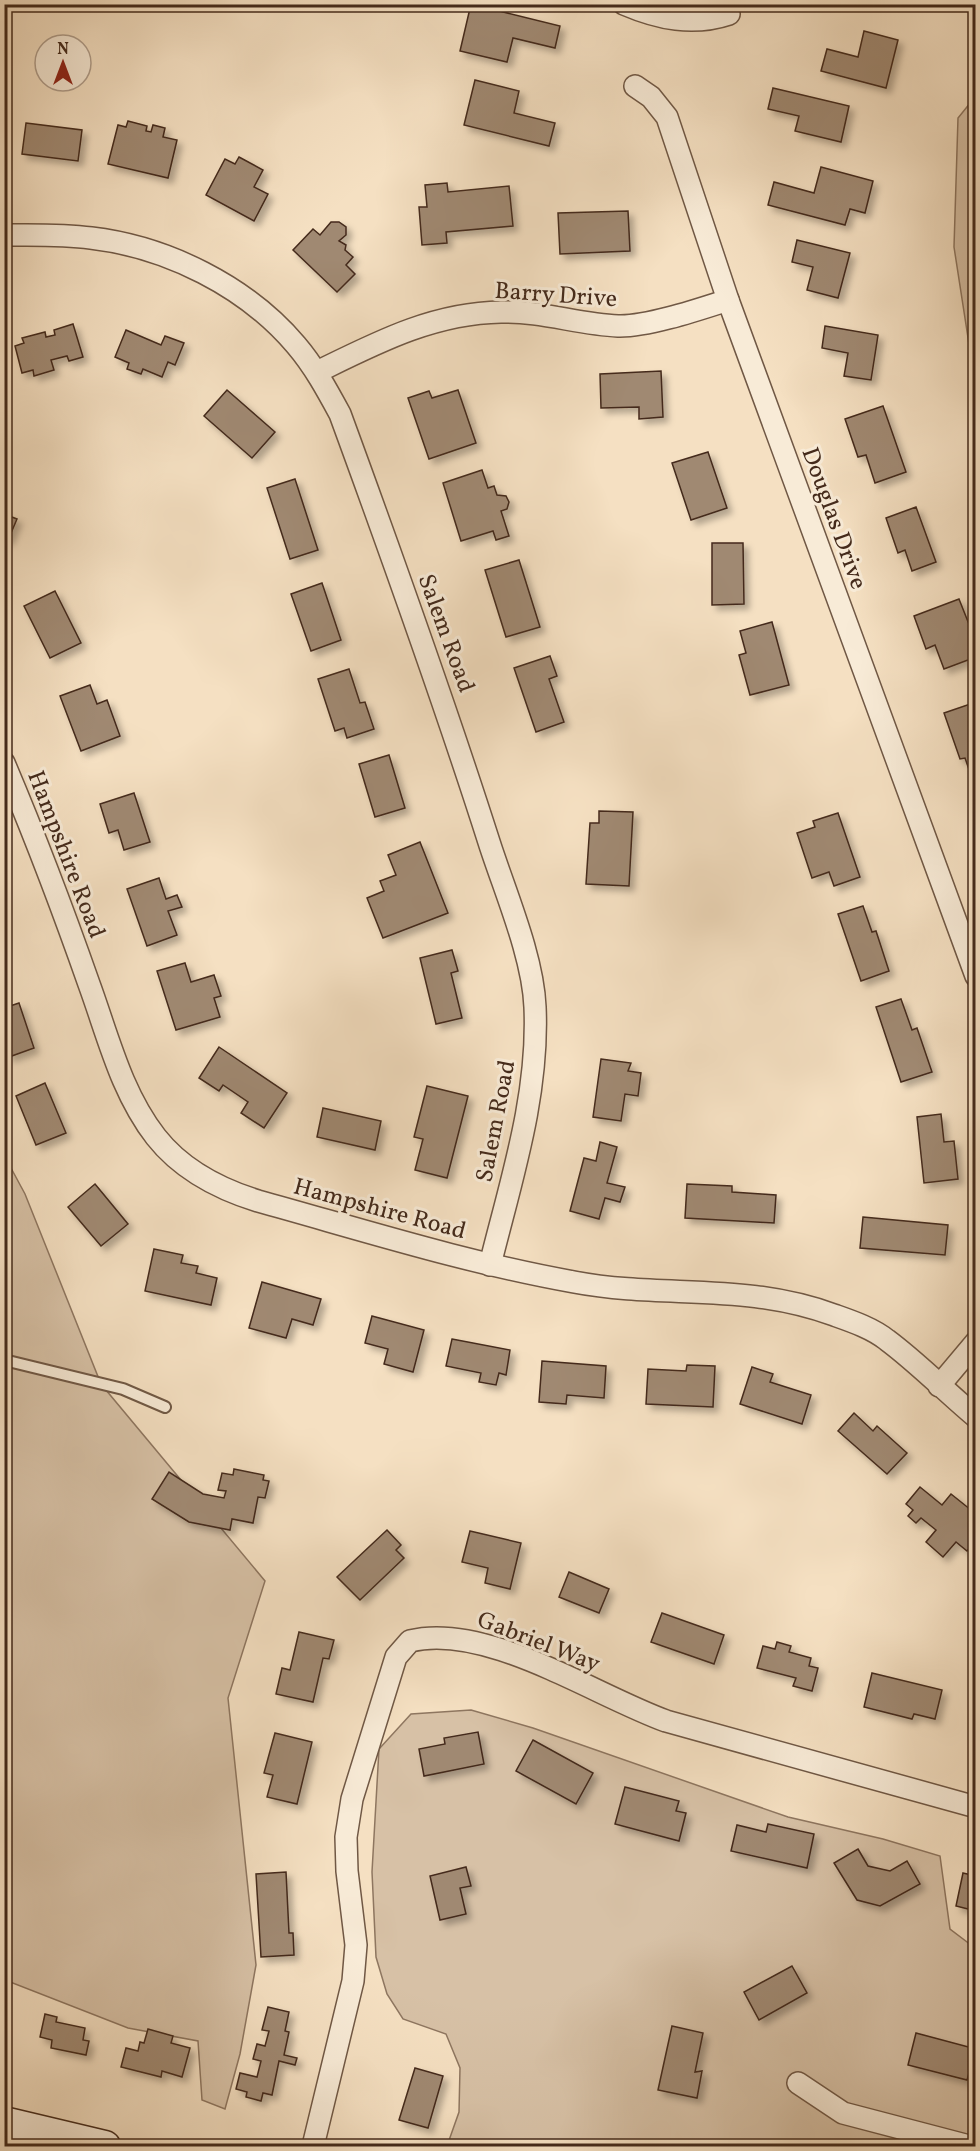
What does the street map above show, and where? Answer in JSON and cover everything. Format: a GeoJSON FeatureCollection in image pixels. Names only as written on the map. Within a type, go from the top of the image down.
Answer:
{"type":"FeatureCollection","features":[{"type":"Feature","properties":{"kind":"street"},"geometry":{"type":"LineString","coordinates":[[624,4],[678,21],[708,21],[729,14]]}},
{"type":"Feature","properties":{"kind":"street","name":"Douglas Drive"},"geometry":{"type":"LineString","coordinates":[[635,86],[651,97],[668,117],[728,300],[975,976]]}},
{"type":"Feature","properties":{"kind":"street","name":"Salem Road"},"geometry":{"type":"LineString","coordinates":[[4,235],[91,238],[142,249],[202,273],[238,294],[270,319],[296,345],[317,372],[340,414],[441,691],[533,980],[535,1048],[532,1089],[523,1137],[490,1265]]}},
{"type":"Feature","properties":{"kind":"street","name":"Barry Drive"},"geometry":{"type":"LineString","coordinates":[[317,372],[390,336],[420,325],[463,315],[500,312],[544,314],[620,326],[700,309],[728,300]]}},
{"type":"Feature","properties":{"kind":"street","name":"Hampshire Road"},"geometry":{"type":"LineString","coordinates":[[4,763],[89,983],[125,1087],[139,1114],[157,1139],[188,1167],[232,1193],[490,1265],[578,1283],[647,1290],[724,1291],[768,1296],[811,1306],[852,1321],[886,1339],[975,1417]]}},
{"type":"Feature","properties":{"kind":"street"},"geometry":{"type":"LineString","coordinates":[[939,1386],[975,1342]]}},
{"type":"Feature","properties":{"kind":"street","name":"Gabriel Way"},"geometry":{"type":"LineString","coordinates":[[313,2146],[353,1981],[356,1945],[347,1871],[346,1837],[352,1799],[396,1657],[410,1641],[443,1636],[466,1640],[573,1678],[630,1708],[666,1721],[975,1806]]}},
{"type":"Feature","properties":{"kind":"street"},"geometry":{"type":"LineString","coordinates":[[798,2082],[843,2113],[969,2146]]}},
{"type":"Feature","properties":{"kind":"street"},"geometry":{"type":"LineString","coordinates":[[4,2122],[105,2146]]}},
{"type":"Feature","properties":{"kind":"lane"},"geometry":{"type":"LineString","coordinates":[[4,1360],[123,1389],[165,1407]]}},
{"type":"Feature","properties":{"kind":"shaded area"},"geometry":{"type":"Polygon","coordinates":[[[975,97],[975,383],[954,247],[958,118],[975,97]]]}},
{"type":"Feature","properties":{"kind":"shaded area"},"geometry":{"type":"Polygon","coordinates":[[[4,1155],[25,1194],[101,1384],[265,1581],[228,1698],[256,1965],[240,2054],[225,2109],[202,2100],[198,2041],[128,2028],[5,1980],[4,1155]]]}},
{"type":"Feature","properties":{"kind":"shaded area"},"geometry":{"type":"Polygon","coordinates":[[[471,1710],[533,1728],[788,1817],[883,1839],[940,1856],[950,1929],[975,1948],[975,2146],[447,2146],[459,2112],[460,2068],[446,2034],[403,2019],[387,1994],[376,1957],[372,1872],[379,1749],[411,1714],[471,1710]]]}},
{"type":"Feature","properties":{"kind":"building"},"geometry":{"type":"Polygon","coordinates":[[[471,4],[560,26],[555,48],[513,38],[507,62],[460,51],[471,4]]]}},
{"type":"Feature","properties":{"kind":"building"},"geometry":{"type":"Polygon","coordinates":[[[864,31],[898,40],[886,88],[821,71],[827,49],[858,57],[864,31]]]}},
{"type":"Feature","properties":{"kind":"building"},"geometry":{"type":"Polygon","coordinates":[[[475,80],[519,91],[514,113],[555,123],[549,146],[464,125],[475,80]]]}},
{"type":"Feature","properties":{"kind":"building"},"geometry":{"type":"Polygon","coordinates":[[[773,88],[849,106],[841,142],[795,131],[799,116],[768,109],[773,88]]]}},
{"type":"Feature","properties":{"kind":"building"},"geometry":{"type":"Polygon","coordinates":[[[128,121],[147,126],[146,131],[151,132],[153,125],[165,128],[163,137],[177,140],[168,178],[108,164],[118,125],[126,127],[128,121]]]}},
{"type":"Feature","properties":{"kind":"building"},"geometry":{"type":"Polygon","coordinates":[[[26,123],[82,130],[78,161],[22,154],[26,123]]]}},
{"type":"Feature","properties":{"kind":"building"},"geometry":{"type":"Polygon","coordinates":[[[239,157],[263,170],[254,187],[268,194],[254,221],[206,195],[225,159],[235,164],[239,157]]]}},
{"type":"Feature","properties":{"kind":"building"},"geometry":{"type":"Polygon","coordinates":[[[821,167],[873,181],[865,213],[850,209],[845,225],[768,205],[774,182],[814,193],[821,167]]]}},
{"type":"Feature","properties":{"kind":"building"},"geometry":{"type":"Polygon","coordinates":[[[447,183],[448,192],[509,186],[513,226],[446,232],[447,243],[422,245],[419,207],[427,207],[425,185],[447,183]]]}},
{"type":"Feature","properties":{"kind":"building"},"geometry":{"type":"Polygon","coordinates":[[[628,211],[630,251],[560,254],[558,213],[628,211]]]}},
{"type":"Feature","properties":{"kind":"building"},"geometry":{"type":"Polygon","coordinates":[[[331,222],[339,222],[346,227],[346,235],[339,241],[346,245],[345,250],[353,257],[346,265],[355,274],[337,292],[293,250],[313,229],[320,235],[331,222]]]}},
{"type":"Feature","properties":{"kind":"building"},"geometry":{"type":"Polygon","coordinates":[[[797,240],[850,253],[838,298],[807,290],[813,267],[792,262],[797,240]]]}},
{"type":"Feature","properties":{"kind":"building"},"geometry":{"type":"Polygon","coordinates":[[[73,324],[83,357],[69,361],[67,356],[51,360],[54,370],[34,376],[33,370],[22,373],[15,346],[24,343],[22,338],[45,332],[46,337],[55,335],[54,330],[73,324]]]}},
{"type":"Feature","properties":{"kind":"building"},"geometry":{"type":"Polygon","coordinates":[[[825,326],[878,335],[871,380],[844,376],[848,353],[822,348],[825,326]]]}},
{"type":"Feature","properties":{"kind":"building"},"geometry":{"type":"Polygon","coordinates":[[[126,330],[161,345],[165,336],[184,343],[175,365],[168,362],[162,377],[143,369],[141,374],[127,369],[129,363],[115,357],[126,330]]]}},
{"type":"Feature","properties":{"kind":"building"},"geometry":{"type":"Polygon","coordinates":[[[661,371],[663,417],[639,419],[639,407],[601,408],[600,374],[661,371]]]}},
{"type":"Feature","properties":{"kind":"building"},"geometry":{"type":"Polygon","coordinates":[[[227,390],[275,432],[252,458],[204,416],[227,390]]]}},
{"type":"Feature","properties":{"kind":"building"},"geometry":{"type":"Polygon","coordinates":[[[458,390],[476,443],[429,459],[408,398],[429,391],[432,398],[458,390]]]}},
{"type":"Feature","properties":{"kind":"building"},"geometry":{"type":"Polygon","coordinates":[[[883,406],[906,472],[875,483],[866,455],[858,457],[845,419],[883,406]]]}},
{"type":"Feature","properties":{"kind":"building"},"geometry":{"type":"Polygon","coordinates":[[[708,452],[727,508],[691,520],[672,463],[708,452]]]}},
{"type":"Feature","properties":{"kind":"building"},"geometry":{"type":"Polygon","coordinates":[[[482,470],[488,488],[494,486],[497,495],[506,496],[509,502],[507,509],[501,511],[509,536],[496,540],[493,531],[461,541],[443,483],[482,470]]]}},
{"type":"Feature","properties":{"kind":"building"},"geometry":{"type":"Polygon","coordinates":[[[295,479],[318,550],[290,559],[267,488],[295,479]]]}},
{"type":"Feature","properties":{"kind":"building"},"geometry":{"type":"Polygon","coordinates":[[[916,507],[936,562],[912,571],[905,550],[898,553],[886,518],[916,507]]]}},
{"type":"Feature","properties":{"kind":"building"},"geometry":{"type":"Polygon","coordinates":[[[4,514],[17,519],[8,540],[4,539],[4,514]]]}},
{"type":"Feature","properties":{"kind":"building"},"geometry":{"type":"Polygon","coordinates":[[[712,543],[743,543],[744,604],[712,605],[712,543]]]}},
{"type":"Feature","properties":{"kind":"building"},"geometry":{"type":"Polygon","coordinates":[[[519,560],[540,627],[506,637],[485,570],[519,560]]]}},
{"type":"Feature","properties":{"kind":"building"},"geometry":{"type":"Polygon","coordinates":[[[322,583],[341,640],[311,651],[291,594],[322,583]]]}},
{"type":"Feature","properties":{"kind":"building"},"geometry":{"type":"Polygon","coordinates":[[[55,591],[81,643],[50,658],[24,606],[55,591]]]}},
{"type":"Feature","properties":{"kind":"building"},"geometry":{"type":"Polygon","coordinates":[[[959,599],[976,642],[976,657],[944,669],[935,645],[926,649],[914,616],[959,599]]]}},
{"type":"Feature","properties":{"kind":"building"},"geometry":{"type":"Polygon","coordinates":[[[772,622],[789,685],[750,695],[739,655],[746,653],[740,631],[772,622]]]}},
{"type":"Feature","properties":{"kind":"building"},"geometry":{"type":"Polygon","coordinates":[[[550,656],[557,676],[549,679],[564,722],[536,732],[514,668],[550,656]]]}},
{"type":"Feature","properties":{"kind":"building"},"geometry":{"type":"Polygon","coordinates":[[[349,669],[360,703],[365,702],[374,729],[347,738],[344,728],[335,731],[318,679],[349,669]]]}},
{"type":"Feature","properties":{"kind":"building"},"geometry":{"type":"Polygon","coordinates":[[[90,685],[97,704],[107,700],[120,736],[81,751],[60,696],[90,685]]]}},
{"type":"Feature","properties":{"kind":"building"},"geometry":{"type":"Polygon","coordinates":[[[976,702],[976,777],[972,778],[965,758],[960,759],[944,713],[976,702]]]}},
{"type":"Feature","properties":{"kind":"building"},"geometry":{"type":"Polygon","coordinates":[[[389,755],[405,808],[375,817],[359,764],[389,755]]]}},
{"type":"Feature","properties":{"kind":"building"},"geometry":{"type":"Polygon","coordinates":[[[134,793],[150,842],[124,850],[118,830],[109,833],[100,804],[134,793]]]}},
{"type":"Feature","properties":{"kind":"building"},"geometry":{"type":"Polygon","coordinates":[[[599,811],[633,812],[629,886],[586,884],[590,823],[599,823],[599,811]]]}},
{"type":"Feature","properties":{"kind":"building"},"geometry":{"type":"Polygon","coordinates":[[[838,813],[860,877],[834,886],[829,872],[812,878],[797,833],[815,827],[813,821],[838,813]]]}},
{"type":"Feature","properties":{"kind":"building"},"geometry":{"type":"Polygon","coordinates":[[[420,842],[448,913],[383,938],[367,898],[384,891],[380,881],[396,875],[388,855],[420,842]]]}},
{"type":"Feature","properties":{"kind":"building"},"geometry":{"type":"Polygon","coordinates":[[[159,878],[166,899],[177,895],[182,907],[168,911],[177,935],[147,946],[127,889],[159,878]]]}},
{"type":"Feature","properties":{"kind":"building"},"geometry":{"type":"Polygon","coordinates":[[[863,906],[872,932],[876,931],[889,971],[861,981],[838,914],[863,906]]]}},
{"type":"Feature","properties":{"kind":"building"},"geometry":{"type":"Polygon","coordinates":[[[452,950],[458,971],[451,973],[462,1018],[436,1024],[420,958],[452,950]]]}},
{"type":"Feature","properties":{"kind":"building"},"geometry":{"type":"Polygon","coordinates":[[[185,963],[191,982],[214,975],[221,996],[214,998],[220,1017],[176,1030],[157,971],[185,963]]]}},
{"type":"Feature","properties":{"kind":"building"},"geometry":{"type":"Polygon","coordinates":[[[901,999],[912,1030],[917,1028],[932,1072],[901,1082],[876,1007],[901,999]]]}},
{"type":"Feature","properties":{"kind":"building"},"geometry":{"type":"Polygon","coordinates":[[[19,1003],[34,1048],[9,1057],[4,1044],[4,1008],[19,1003]]]}},
{"type":"Feature","properties":{"kind":"building"},"geometry":{"type":"Polygon","coordinates":[[[219,1047],[287,1093],[264,1128],[241,1113],[248,1102],[223,1085],[219,1091],[199,1078],[219,1047]]]}},
{"type":"Feature","properties":{"kind":"building"},"geometry":{"type":"Polygon","coordinates":[[[601,1059],[631,1063],[628,1071],[641,1073],[638,1096],[625,1094],[621,1121],[593,1117],[601,1059]]]}},
{"type":"Feature","properties":{"kind":"building"},"geometry":{"type":"Polygon","coordinates":[[[45,1083],[66,1133],[36,1145],[16,1096],[45,1083]]]}},
{"type":"Feature","properties":{"kind":"building"},"geometry":{"type":"Polygon","coordinates":[[[427,1086],[468,1096],[447,1178],[415,1170],[423,1139],[414,1137],[427,1086]]]}},
{"type":"Feature","properties":{"kind":"building"},"geometry":{"type":"Polygon","coordinates":[[[323,1108],[381,1121],[375,1150],[317,1137],[323,1108]]]}},
{"type":"Feature","properties":{"kind":"building"},"geometry":{"type":"Polygon","coordinates":[[[941,1114],[944,1142],[954,1141],[958,1179],[924,1183],[917,1117],[941,1114]]]}},
{"type":"Feature","properties":{"kind":"building"},"geometry":{"type":"Polygon","coordinates":[[[600,1142],[617,1147],[607,1183],[625,1187],[620,1202],[605,1198],[599,1219],[570,1211],[584,1158],[596,1161],[600,1142]]]}},
{"type":"Feature","properties":{"kind":"building"},"geometry":{"type":"Polygon","coordinates":[[[95,1184],[128,1224],[101,1246],[68,1207],[95,1184]]]}},
{"type":"Feature","properties":{"kind":"building"},"geometry":{"type":"Polygon","coordinates":[[[687,1184],[732,1186],[732,1192],[776,1195],[774,1223],[685,1218],[687,1184]]]}},
{"type":"Feature","properties":{"kind":"building"},"geometry":{"type":"Polygon","coordinates":[[[863,1217],[948,1225],[945,1255],[860,1248],[863,1217]]]}},
{"type":"Feature","properties":{"kind":"building"},"geometry":{"type":"Polygon","coordinates":[[[154,1249],[183,1255],[181,1263],[198,1266],[196,1273],[217,1278],[211,1305],[145,1291],[154,1249]]]}},
{"type":"Feature","properties":{"kind":"building"},"geometry":{"type":"Polygon","coordinates":[[[262,1282],[321,1299],[313,1325],[292,1319],[286,1338],[249,1328],[262,1282]]]}},
{"type":"Feature","properties":{"kind":"building"},"geometry":{"type":"Polygon","coordinates":[[[372,1316],[424,1330],[413,1372],[384,1364],[388,1349],[365,1343],[372,1316]]]}},
{"type":"Feature","properties":{"kind":"building"},"geometry":{"type":"Polygon","coordinates":[[[452,1339],[510,1350],[506,1375],[499,1373],[496,1385],[479,1382],[481,1373],[446,1366],[452,1339]]]}},
{"type":"Feature","properties":{"kind":"building"},"geometry":{"type":"Polygon","coordinates":[[[542,1361],[606,1366],[604,1398],[567,1395],[566,1404],[539,1402],[542,1361]]]}},
{"type":"Feature","properties":{"kind":"building"},"geometry":{"type":"Polygon","coordinates":[[[687,1365],[715,1366],[713,1407],[646,1404],[648,1369],[686,1371],[687,1365]]]}},
{"type":"Feature","properties":{"kind":"building"},"geometry":{"type":"Polygon","coordinates":[[[752,1367],[773,1374],[770,1382],[811,1395],[802,1424],[740,1404],[752,1367]]]}},
{"type":"Feature","properties":{"kind":"building"},"geometry":{"type":"Polygon","coordinates":[[[854,1413],[873,1431],[877,1426],[907,1453],[887,1474],[838,1431],[854,1413]]]}},
{"type":"Feature","properties":{"kind":"building"},"geometry":{"type":"Polygon","coordinates":[[[234,1469],[264,1475],[263,1480],[269,1481],[265,1498],[258,1497],[253,1523],[232,1519],[230,1530],[189,1522],[152,1499],[169,1472],[203,1494],[224,1498],[226,1491],[218,1490],[222,1473],[233,1475],[234,1469]]]}},
{"type":"Feature","properties":{"kind":"building"},"geometry":{"type":"Polygon","coordinates":[[[920,1487],[942,1505],[951,1494],[976,1514],[976,1541],[967,1551],[956,1542],[943,1557],[926,1542],[936,1530],[921,1518],[916,1523],[908,1516],[913,1510],[906,1504],[920,1487]]]}},
{"type":"Feature","properties":{"kind":"building"},"geometry":{"type":"Polygon","coordinates":[[[387,1530],[401,1545],[396,1550],[404,1558],[360,1600],[337,1577],[387,1530]]]}},
{"type":"Feature","properties":{"kind":"building"},"geometry":{"type":"Polygon","coordinates":[[[470,1531],[521,1543],[510,1589],[485,1583],[488,1568],[462,1562],[470,1531]]]}},
{"type":"Feature","properties":{"kind":"building"},"geometry":{"type":"Polygon","coordinates":[[[569,1572],[609,1589],[599,1613],[559,1597],[569,1572]]]}},
{"type":"Feature","properties":{"kind":"building"},"geometry":{"type":"Polygon","coordinates":[[[662,1613],[724,1635],[714,1664],[651,1642],[662,1613]]]}},
{"type":"Feature","properties":{"kind":"building"},"geometry":{"type":"Polygon","coordinates":[[[299,1632],[334,1640],[329,1659],[323,1658],[313,1702],[276,1694],[282,1668],[290,1670],[299,1632]]]}},
{"type":"Feature","properties":{"kind":"building"},"geometry":{"type":"Polygon","coordinates":[[[777,1642],[791,1646],[789,1652],[811,1658],[809,1666],[818,1668],[812,1691],[793,1686],[796,1678],[757,1668],[763,1646],[775,1649],[777,1642]]]}},
{"type":"Feature","properties":{"kind":"building"},"geometry":{"type":"Polygon","coordinates":[[[872,1673],[942,1690],[935,1719],[914,1714],[912,1719],[864,1707],[872,1673]]]}},
{"type":"Feature","properties":{"kind":"building"},"geometry":{"type":"Polygon","coordinates":[[[478,1732],[484,1764],[424,1776],[419,1749],[445,1744],[444,1738],[478,1732]]]}},
{"type":"Feature","properties":{"kind":"building"},"geometry":{"type":"Polygon","coordinates":[[[275,1733],[312,1742],[297,1804],[267,1797],[273,1775],[264,1773],[275,1733]]]}},
{"type":"Feature","properties":{"kind":"building"},"geometry":{"type":"Polygon","coordinates":[[[533,1740],[593,1773],[576,1804],[516,1771],[533,1740]]]}},
{"type":"Feature","properties":{"kind":"building"},"geometry":{"type":"Polygon","coordinates":[[[625,1787],[679,1801],[676,1811],[686,1813],[679,1841],[615,1824],[625,1787]]]}},
{"type":"Feature","properties":{"kind":"building"},"geometry":{"type":"Polygon","coordinates":[[[768,1824],[814,1834],[807,1868],[731,1851],[737,1825],[766,1832],[768,1824]]]}},
{"type":"Feature","properties":{"kind":"building"},"geometry":{"type":"Polygon","coordinates":[[[858,1849],[868,1866],[890,1871],[907,1861],[920,1884],[880,1906],[857,1900],[834,1863],[858,1849]]]}},
{"type":"Feature","properties":{"kind":"building"},"geometry":{"type":"Polygon","coordinates":[[[466,1867],[471,1886],[460,1888],[466,1914],[440,1920],[430,1876],[466,1867]]]}},
{"type":"Feature","properties":{"kind":"building"},"geometry":{"type":"Polygon","coordinates":[[[286,1872],[289,1933],[293,1933],[294,1955],[261,1957],[256,1874],[286,1872]]]}},
{"type":"Feature","properties":{"kind":"building"},"geometry":{"type":"Polygon","coordinates":[[[963,1873],[976,1876],[976,1911],[956,1906],[963,1873]]]}},
{"type":"Feature","properties":{"kind":"building"},"geometry":{"type":"Polygon","coordinates":[[[792,1966],[807,1993],[759,2020],[744,1992],[792,1966]]]}},
{"type":"Feature","properties":{"kind":"building"},"geometry":{"type":"Polygon","coordinates":[[[268,2007],[289,2012],[285,2031],[289,2032],[284,2055],[297,2058],[295,2065],[279,2061],[272,2095],[263,2093],[261,2101],[246,2097],[247,2092],[236,2089],[240,2073],[257,2077],[261,2061],[253,2059],[257,2044],[265,2046],[269,2031],[262,2030],[268,2007]]]}},
{"type":"Feature","properties":{"kind":"building"},"geometry":{"type":"Polygon","coordinates":[[[45,2014],[57,2017],[56,2022],[85,2028],[83,2040],[89,2041],[86,2055],[51,2048],[52,2040],[40,2037],[45,2014]]]}},
{"type":"Feature","properties":{"kind":"building"},"geometry":{"type":"Polygon","coordinates":[[[672,2026],[703,2033],[695,2072],[702,2071],[697,2098],[658,2090],[672,2026]]]}},
{"type":"Feature","properties":{"kind":"building"},"geometry":{"type":"Polygon","coordinates":[[[148,2029],[173,2036],[171,2043],[190,2048],[182,2077],[162,2071],[161,2077],[121,2067],[126,2048],[138,2051],[140,2042],[144,2043],[148,2029]]]}},
{"type":"Feature","properties":{"kind":"building"},"geometry":{"type":"Polygon","coordinates":[[[916,2033],[976,2049],[967,2080],[908,2065],[916,2033]]]}},
{"type":"Feature","properties":{"kind":"building"},"geometry":{"type":"Polygon","coordinates":[[[415,2068],[443,2076],[428,2128],[399,2120],[415,2068]]]}}]}
